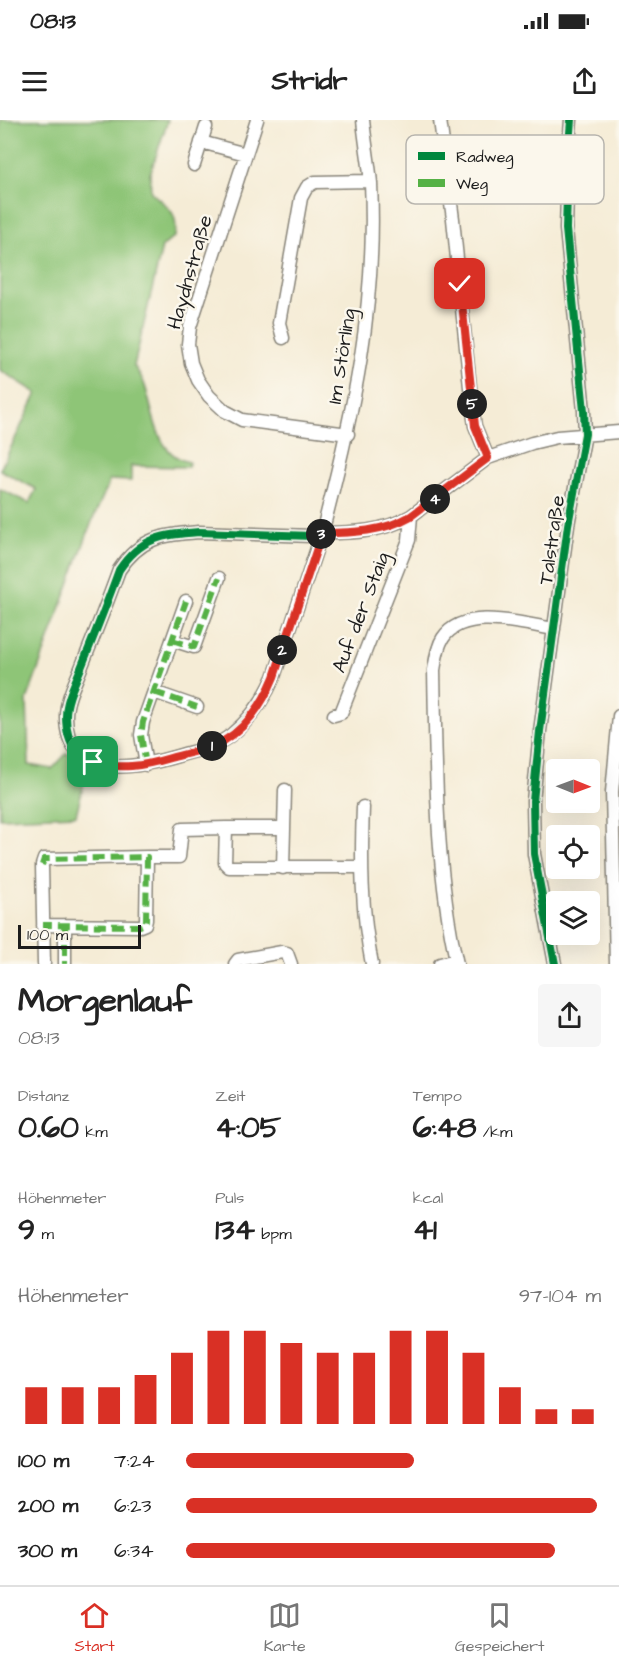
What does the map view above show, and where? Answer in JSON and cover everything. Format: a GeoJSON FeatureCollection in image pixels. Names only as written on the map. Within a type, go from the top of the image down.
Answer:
{"type":"FeatureCollection","features":[{"type":"Feature","properties":{"kind":"street","name":"Haydnstraße"},"geometry":{"type":"LineString","coordinates":[[257,120],[190,327],[188,344],[191,363],[198,380],[209,396],[225,411],[242,420],[348,434]]}},
{"type":"Feature","properties":{"kind":"street","name":"Im Störling"},"geometry":{"type":"LineString","coordinates":[[363,120],[370,181],[372,251],[368,312],[360,370],[348,434],[322,533],[265,698],[249,719],[216,745],[146,765],[129,767],[108,766],[82,756],[68,734],[67,705],[119,570],[141,545],[158,538],[199,532],[312,536],[322,533],[357,533],[378,529],[397,524],[411,516],[488,458],[557,437],[619,432]]}},
{"type":"Feature","properties":{"kind":"street"},"geometry":{"type":"LineString","coordinates":[[440,120],[442,135]]}},
{"type":"Feature","properties":{"kind":"street","name":"Talstraße"},"geometry":{"type":"LineString","coordinates":[[570,135],[571,120]]}},
{"type":"Feature","properties":{"kind":"street"},"geometry":{"type":"LineString","coordinates":[[194,165],[206,127]]}},
{"type":"Feature","properties":{"kind":"street"},"geometry":{"type":"LineString","coordinates":[[201,142],[246,154]]}},
{"type":"Feature","properties":{"kind":"street"},"geometry":{"type":"LineString","coordinates":[[283,338],[279,323],[301,198],[307,187],[315,182],[370,181]]}},
{"type":"Feature","properties":{"kind":"street"},"geometry":{"type":"LineString","coordinates":[[450,204],[475,426],[488,458]]}},
{"type":"Feature","properties":{"kind":"street","name":"Talstraße"},"geometry":{"type":"LineString","coordinates":[[555,964],[534,854],[533,801],[540,731],[568,525],[585,435],[566,229],[567,204]]}},
{"type":"Feature","properties":{"kind":"street","name":"Auf der Staig"},"geometry":{"type":"LineString","coordinates":[[334,715],[341,713],[360,668],[409,540],[411,516]]}},
{"type":"Feature","properties":{"kind":"street"},"geometry":{"type":"LineString","coordinates":[[172,640],[194,647],[219,578]]}},
{"type":"Feature","properties":{"kind":"street"},"geometry":{"type":"LineString","coordinates":[[146,765],[141,735],[143,722],[186,601]]}},
{"type":"Feature","properties":{"kind":"street"},"geometry":{"type":"LineString","coordinates":[[440,964],[456,962],[442,874],[436,792],[434,670],[437,653],[443,639],[453,627],[467,622],[502,620],[554,629]]}},
{"type":"Feature","properties":{"kind":"street"},"geometry":{"type":"LineString","coordinates":[[154,692],[197,707]]}},
{"type":"Feature","properties":{"kind":"street"},"geometry":{"type":"LineString","coordinates":[[616,964],[614,948],[615,841],[612,792],[619,723]]}},
{"type":"Feature","properties":{"kind":"street"},"geometry":{"type":"LineString","coordinates":[[284,868],[285,789]]}},
{"type":"Feature","properties":{"kind":"street"},"geometry":{"type":"LineString","coordinates":[[363,807],[361,867],[363,916],[372,964]]}},
{"type":"Feature","properties":{"kind":"street"},"geometry":{"type":"LineString","coordinates":[[226,828],[225,863],[229,867],[361,867]]}},
{"type":"Feature","properties":{"kind":"street"},"geometry":{"type":"LineString","coordinates":[[44,964],[42,865],[44,859],[175,858],[180,854],[182,829],[284,828]]}},
{"type":"Feature","properties":{"kind":"street"},"geometry":{"type":"LineString","coordinates":[[43,925],[140,926],[145,924],[147,857]]}},
{"type":"Feature","properties":{"kind":"street"},"geometry":{"type":"LineString","coordinates":[[65,925],[65,964]]}},
{"type":"Feature","properties":{"kind":"street"},"geometry":{"type":"LineString","coordinates":[[235,964],[238,960],[282,952],[287,953],[291,964]]}},
{"type":"Feature","properties":{"kind":"green space"},"geometry":{"type":"Polygon","coordinates":[[[0,120],[168,120],[150,174],[151,192],[167,206],[173,215],[175,236],[162,247],[134,366],[144,383],[162,441],[177,457],[189,462],[188,467],[131,466],[131,481],[110,480],[91,524],[27,700],[29,765],[52,769],[67,753],[78,763],[88,767],[76,815],[0,818],[0,489],[29,503],[36,489],[0,470],[37,393],[0,370],[0,120]]]}},
{"type":"Feature","properties":{"kind":"marked path"},"geometry":{"type":"LineString","coordinates":[[172,640],[194,647],[219,578]]}},
{"type":"Feature","properties":{"kind":"marked path"},"geometry":{"type":"LineString","coordinates":[[146,765],[141,735],[143,722],[186,601]]}},
{"type":"Feature","properties":{"kind":"marked path"},"geometry":{"type":"LineString","coordinates":[[154,692],[197,707]]}},
{"type":"Feature","properties":{"kind":"marked path"},"geometry":{"type":"LineString","coordinates":[[42,865],[44,859],[147,857],[145,924],[140,926],[43,925]]}},
{"type":"Feature","properties":{"kind":"marked path"},"geometry":{"type":"LineString","coordinates":[[65,925],[65,964]]}},
{"type":"Feature","properties":{"kind":"cycle path"},"geometry":{"type":"LineString","coordinates":[[570,135],[571,120]]}},
{"type":"Feature","properties":{"kind":"cycle path"},"geometry":{"type":"LineString","coordinates":[[555,964],[534,854],[533,801],[540,731],[568,525],[585,434],[566,229],[567,204]]}},
{"type":"Feature","properties":{"kind":"cycle path"},"geometry":{"type":"LineString","coordinates":[[199,532],[312,536],[322,533],[274,677],[256,709],[245,722],[231,735],[213,745],[145,764],[107,766],[91,762],[78,753],[69,738],[66,710],[119,570],[127,559],[144,544],[163,537],[199,532]]}},
{"type":"Feature","properties":{"kind":"route"},"geometry":{"type":"LineString","coordinates":[[93,762],[108,766],[146,765],[216,745],[231,735],[249,719],[265,698],[322,533],[357,533],[397,524],[436,498],[488,458],[475,426],[460,284]]}}]}
